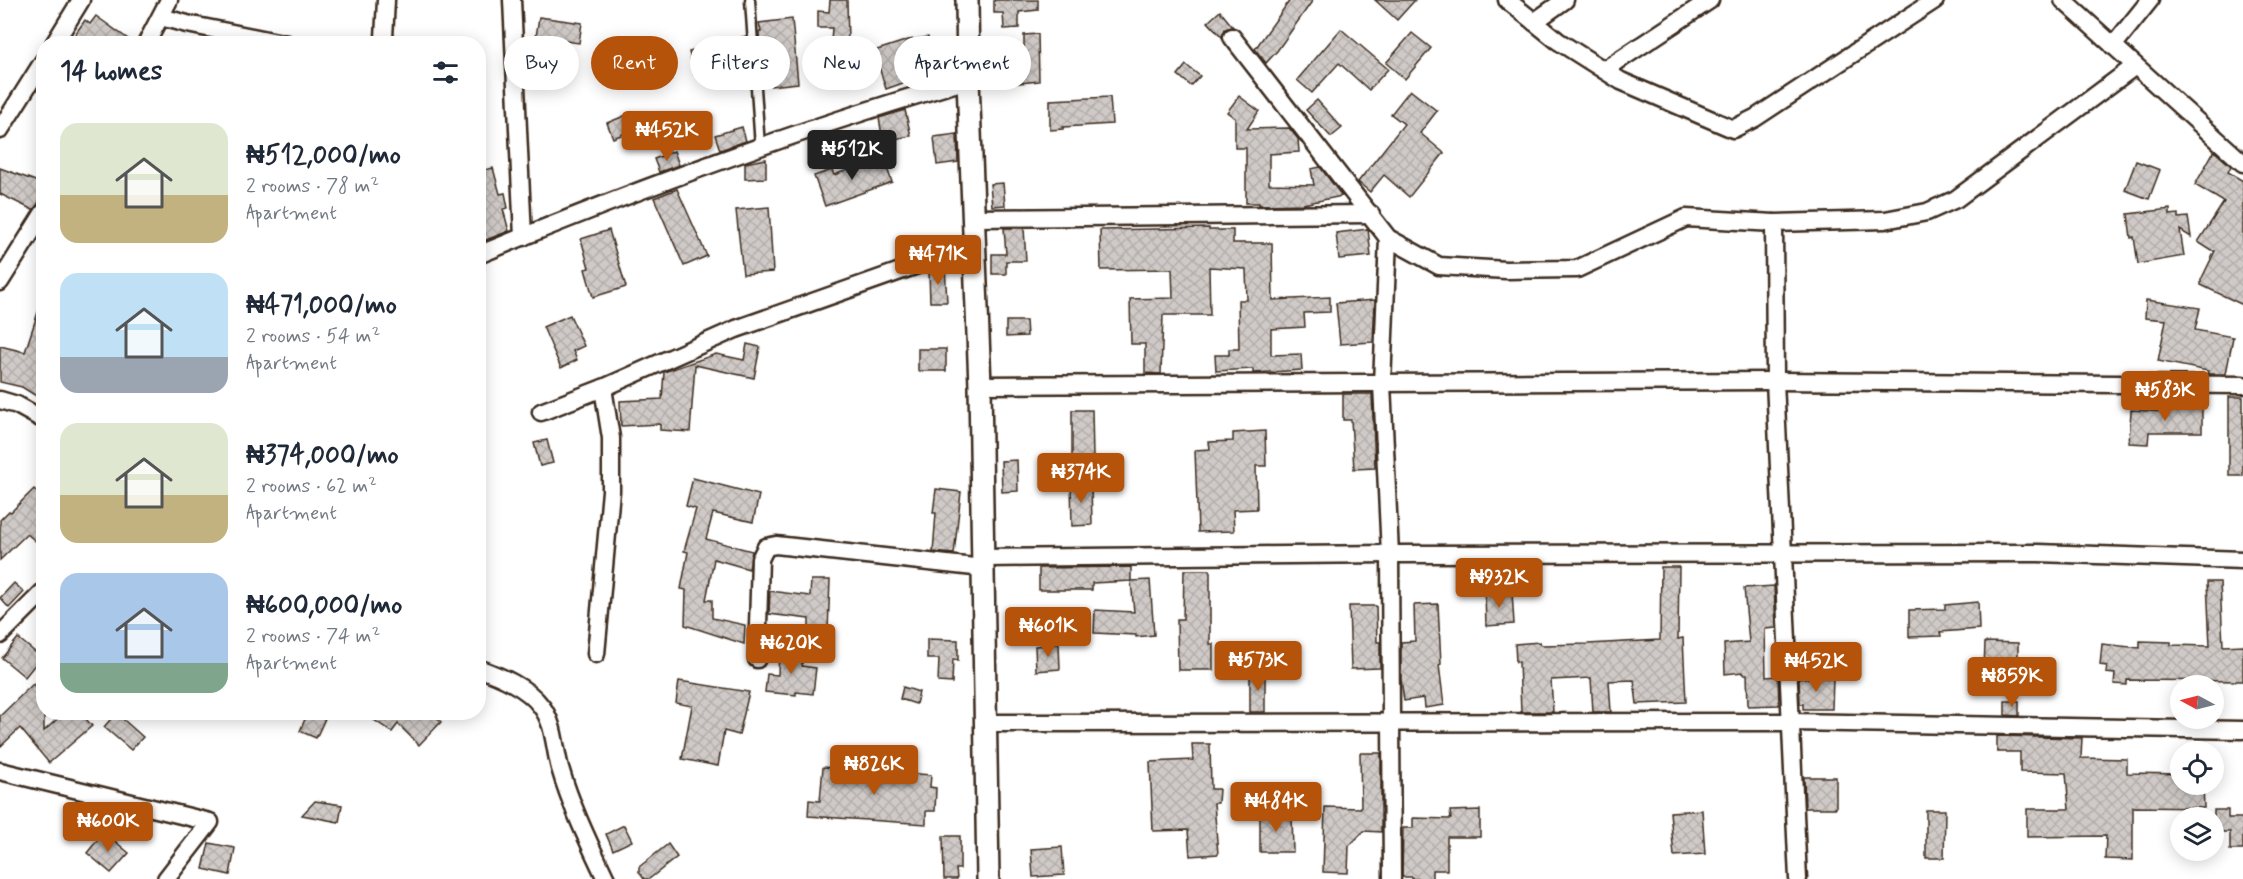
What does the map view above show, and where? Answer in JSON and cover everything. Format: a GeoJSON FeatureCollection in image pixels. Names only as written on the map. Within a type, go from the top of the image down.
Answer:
{"type":"FeatureCollection","features":[{"type":"Feature","properties":{"kind":"street"},"geometry":{"type":"LineString","coordinates":[[59,36],[81,0]]}},
{"type":"Feature","properties":{"kind":"street"},"geometry":{"type":"LineString","coordinates":[[150,36],[169,0]]}},
{"type":"Feature","properties":{"kind":"street"},"geometry":{"type":"LineString","coordinates":[[384,36],[386,0]]}},
{"type":"Feature","properties":{"kind":"street"},"geometry":{"type":"LineString","coordinates":[[512,0],[523,237]]}},
{"type":"Feature","properties":{"kind":"street"},"geometry":{"type":"LineString","coordinates":[[966,0],[967,36]]}},
{"type":"Feature","properties":{"kind":"street"},"geometry":{"type":"LineString","coordinates":[[1507,0],[1558,41],[1621,81],[1733,129],[1755,118],[1935,0]]}},
{"type":"Feature","properties":{"kind":"street"},"geometry":{"type":"LineString","coordinates":[[1534,22],[1565,0]]}},
{"type":"Feature","properties":{"kind":"street"},"geometry":{"type":"LineString","coordinates":[[1604,70],[1710,0]]}},
{"type":"Feature","properties":{"kind":"street"},"geometry":{"type":"LineString","coordinates":[[2063,0],[2243,163]]}},
{"type":"Feature","properties":{"kind":"street"},"geometry":{"type":"LineString","coordinates":[[2113,46],[2150,0]]}},
{"type":"Feature","properties":{"kind":"street"},"geometry":{"type":"LineString","coordinates":[[161,17],[230,36]]}},
{"type":"Feature","properties":{"kind":"street"},"geometry":{"type":"LineString","coordinates":[[1232,38],[1388,238],[1439,266],[1506,270],[1577,269],[1686,218],[1774,223],[1885,220],[1927,212],[1956,199],[2135,66]]}},
{"type":"Feature","properties":{"kind":"street"},"geometry":{"type":"LineString","coordinates":[[0,130],[36,73]]}},
{"type":"Feature","properties":{"kind":"street"},"geometry":{"type":"LineString","coordinates":[[486,252],[587,210],[868,109],[934,90]]}},
{"type":"Feature","properties":{"kind":"street"},"geometry":{"type":"LineString","coordinates":[[968,90],[980,385],[988,879]]}},
{"type":"Feature","properties":{"kind":"street"},"geometry":{"type":"LineString","coordinates":[[973,218],[1371,214]]}},
{"type":"Feature","properties":{"kind":"street"},"geometry":{"type":"LineString","coordinates":[[1774,223],[1775,381],[1785,554],[1798,879]]}},
{"type":"Feature","properties":{"kind":"street"},"geometry":{"type":"LineString","coordinates":[[0,282],[36,237]]}},
{"type":"Feature","properties":{"kind":"street"},"geometry":{"type":"LineString","coordinates":[[1388,238],[1382,384],[1390,554],[1392,879]]}},
{"type":"Feature","properties":{"kind":"street"},"geometry":{"type":"LineString","coordinates":[[541,412],[603,388],[736,329],[974,245]]}},
{"type":"Feature","properties":{"kind":"street"},"geometry":{"type":"LineString","coordinates":[[980,385],[1775,381],[2243,385]]}},
{"type":"Feature","properties":{"kind":"street"},"geometry":{"type":"LineString","coordinates":[[596,654],[611,492],[611,438],[603,388]]}},
{"type":"Feature","properties":{"kind":"street"},"geometry":{"type":"LineString","coordinates":[[0,400],[17,405],[36,416]]}},
{"type":"Feature","properties":{"kind":"street"},"geometry":{"type":"LineString","coordinates":[[757,659],[760,559],[765,547],[776,545],[983,563],[1390,554],[2038,553],[2243,560]]}},
{"type":"Feature","properties":{"kind":"street"},"geometry":{"type":"LineString","coordinates":[[0,635],[36,599]]}},
{"type":"Feature","properties":{"kind":"street"},"geometry":{"type":"LineString","coordinates":[[486,671],[499,675],[523,690],[542,707],[552,729],[560,767],[578,817],[606,879]]}},
{"type":"Feature","properties":{"kind":"street"},"geometry":{"type":"LineString","coordinates":[[985,723],[1791,722],[2243,730]]}},
{"type":"Feature","properties":{"kind":"street"},"geometry":{"type":"LineString","coordinates":[[0,771],[210,822],[166,879]]}},
{"type":"Feature","properties":{"kind":"lane"},"geometry":{"type":"LineString","coordinates":[[750,0],[760,148]]}},
{"type":"Feature","properties":{"kind":"building"},"geometry":{"type":"Polygon","coordinates":[[[830,0],[847,0],[848,36],[831,36],[832,28],[818,28],[818,11],[829,12],[830,0]]]}},
{"type":"Feature","properties":{"kind":"building"},"geometry":{"type":"Polygon","coordinates":[[[994,0],[1038,0],[1038,10],[1019,12],[1019,28],[1004,29],[1003,13],[994,13],[994,0]]]}},
{"type":"Feature","properties":{"kind":"building"},"geometry":{"type":"Polygon","coordinates":[[[1290,0],[1313,0],[1266,63],[1255,49],[1290,0]]]}},
{"type":"Feature","properties":{"kind":"building"},"geometry":{"type":"Polygon","coordinates":[[[1375,0],[1415,0],[1397,20],[1375,0]]]}},
{"type":"Feature","properties":{"kind":"building"},"geometry":{"type":"Polygon","coordinates":[[[1220,11],[1233,27],[1225,29],[1222,37],[1208,22],[1220,11]]]}},
{"type":"Feature","properties":{"kind":"building"},"geometry":{"type":"Polygon","coordinates":[[[96,16],[124,36],[74,36],[85,20],[90,24],[96,16]]]}},
{"type":"Feature","properties":{"kind":"building"},"geometry":{"type":"Polygon","coordinates":[[[539,17],[582,23],[579,43],[579,36],[536,36],[539,17]]]}},
{"type":"Feature","properties":{"kind":"building"},"geometry":{"type":"Polygon","coordinates":[[[792,19],[798,83],[790,84],[790,36],[759,36],[759,32],[761,32],[759,23],[792,19]]]}},
{"type":"Feature","properties":{"kind":"building"},"geometry":{"type":"Polygon","coordinates":[[[1341,29],[1388,69],[1369,90],[1339,63],[1312,93],[1297,80],[1341,29]]]}},
{"type":"Feature","properties":{"kind":"building"},"geometry":{"type":"Polygon","coordinates":[[[1412,33],[1431,48],[1405,79],[1386,63],[1412,33]]]}},
{"type":"Feature","properties":{"kind":"building"},"geometry":{"type":"Polygon","coordinates":[[[1038,34],[1039,81],[1031,82],[1031,36],[1024,35],[1038,34]]]}},
{"type":"Feature","properties":{"kind":"building"},"geometry":{"type":"Polygon","coordinates":[[[894,45],[894,86],[886,89],[882,76],[882,48],[894,45]]]}},
{"type":"Feature","properties":{"kind":"building"},"geometry":{"type":"Polygon","coordinates":[[[1186,65],[1200,76],[1191,86],[1178,75],[1186,65]]]}},
{"type":"Feature","properties":{"kind":"building"},"geometry":{"type":"Polygon","coordinates":[[[1410,90],[1437,111],[1420,133],[1444,153],[1409,197],[1384,175],[1370,192],[1358,182],[1404,124],[1391,114],[1410,90]]]}},
{"type":"Feature","properties":{"kind":"building"},"geometry":{"type":"Polygon","coordinates":[[[1239,96],[1259,111],[1247,129],[1289,128],[1298,139],[1299,152],[1269,154],[1269,184],[1314,185],[1311,169],[1320,167],[1342,196],[1303,204],[1246,203],[1246,148],[1235,148],[1235,118],[1227,112],[1239,96]]]}},
{"type":"Feature","properties":{"kind":"building"},"geometry":{"type":"Polygon","coordinates":[[[1110,97],[1112,124],[1050,130],[1050,100],[1110,97]]]}},
{"type":"Feature","properties":{"kind":"building"},"geometry":{"type":"Polygon","coordinates":[[[1317,100],[1342,128],[1331,137],[1306,110],[1317,100]]]}},
{"type":"Feature","properties":{"kind":"building"},"geometry":{"type":"Polygon","coordinates":[[[905,110],[911,136],[883,141],[879,118],[905,110]]]}},
{"type":"Feature","properties":{"kind":"building"},"geometry":{"type":"Polygon","coordinates":[[[634,112],[640,128],[613,138],[607,123],[634,112]]]}},
{"type":"Feature","properties":{"kind":"building"},"geometry":{"type":"Polygon","coordinates":[[[742,127],[746,141],[720,150],[715,135],[742,127]]]}},
{"type":"Feature","properties":{"kind":"building"},"geometry":{"type":"Polygon","coordinates":[[[957,134],[958,162],[937,165],[934,137],[957,134]]]}},
{"type":"Feature","properties":{"kind":"building"},"geometry":{"type":"Polygon","coordinates":[[[674,151],[679,165],[659,172],[654,159],[674,151]]]}},
{"type":"Feature","properties":{"kind":"building"},"geometry":{"type":"Polygon","coordinates":[[[2214,151],[2231,166],[2228,172],[2243,181],[2243,305],[2201,285],[2201,280],[2215,251],[2198,242],[2224,202],[2195,185],[2214,151]]]}},
{"type":"Feature","properties":{"kind":"building"},"geometry":{"type":"Polygon","coordinates":[[[883,157],[892,182],[825,206],[814,176],[832,170],[834,175],[883,157]]]}},
{"type":"Feature","properties":{"kind":"building"},"geometry":{"type":"Polygon","coordinates":[[[766,159],[766,178],[745,179],[745,163],[766,159]]]}},
{"type":"Feature","properties":{"kind":"building"},"geometry":{"type":"Polygon","coordinates":[[[2136,161],[2160,170],[2149,199],[2125,190],[2136,161]]]}},
{"type":"Feature","properties":{"kind":"building"},"geometry":{"type":"Polygon","coordinates":[[[0,168],[36,181],[36,206],[33,210],[0,194],[0,168]]]}},
{"type":"Feature","properties":{"kind":"building"},"geometry":{"type":"Polygon","coordinates":[[[493,168],[500,194],[505,193],[508,208],[503,209],[509,231],[486,240],[486,169],[493,168]]]}},
{"type":"Feature","properties":{"kind":"building"},"geometry":{"type":"Polygon","coordinates":[[[1003,183],[1005,205],[992,206],[990,184],[1003,183]]]}},
{"type":"Feature","properties":{"kind":"building"},"geometry":{"type":"Polygon","coordinates":[[[677,189],[707,256],[684,266],[654,198],[677,189]]]}},
{"type":"Feature","properties":{"kind":"building"},"geometry":{"type":"Polygon","coordinates":[[[769,207],[773,272],[743,274],[736,210],[769,207]]]}},
{"type":"Feature","properties":{"kind":"building"},"geometry":{"type":"Polygon","coordinates":[[[2170,209],[2170,215],[2178,214],[2178,218],[2188,217],[2191,237],[2180,230],[2184,256],[2138,264],[2128,214],[2170,209]]]}},
{"type":"Feature","properties":{"kind":"building"},"geometry":{"type":"Polygon","coordinates":[[[1004,228],[1024,228],[1026,261],[1006,261],[1006,274],[992,274],[992,254],[1006,254],[1004,228]]]}},
{"type":"Feature","properties":{"kind":"building"},"geometry":{"type":"Polygon","coordinates":[[[1209,228],[1209,230],[1233,230],[1233,243],[1272,243],[1273,300],[1330,297],[1330,312],[1304,313],[1305,327],[1271,329],[1271,355],[1301,354],[1302,370],[1253,373],[1253,369],[1216,371],[1215,355],[1229,355],[1229,349],[1239,349],[1238,300],[1247,300],[1246,269],[1209,267],[1210,315],[1163,315],[1161,374],[1145,373],[1145,344],[1131,344],[1130,299],[1173,298],[1172,269],[1101,270],[1100,230],[1209,228]]]}},
{"type":"Feature","properties":{"kind":"building"},"geometry":{"type":"Polygon","coordinates":[[[1368,229],[1371,256],[1339,259],[1336,233],[1368,229]]]}},
{"type":"Feature","properties":{"kind":"building"},"geometry":{"type":"Polygon","coordinates":[[[609,230],[626,287],[593,297],[585,269],[589,268],[581,239],[609,230]]]}},
{"type":"Feature","properties":{"kind":"building"},"geometry":{"type":"Polygon","coordinates":[[[945,266],[947,302],[930,302],[929,272],[945,266]]]}},
{"type":"Feature","properties":{"kind":"building"},"geometry":{"type":"Polygon","coordinates":[[[1375,300],[1373,342],[1340,344],[1336,303],[1375,300]]]}},
{"type":"Feature","properties":{"kind":"building"},"geometry":{"type":"Polygon","coordinates":[[[2146,300],[2200,308],[2195,330],[2233,337],[2226,374],[2207,374],[2208,371],[2158,361],[2166,320],[2145,318],[2146,300]]]}},
{"type":"Feature","properties":{"kind":"building"},"geometry":{"type":"Polygon","coordinates":[[[570,315],[584,346],[573,351],[577,360],[561,368],[543,327],[570,315]]]}},
{"type":"Feature","properties":{"kind":"building"},"geometry":{"type":"Polygon","coordinates":[[[36,318],[36,396],[22,387],[0,382],[0,346],[25,352],[36,318]]]}},
{"type":"Feature","properties":{"kind":"building"},"geometry":{"type":"Polygon","coordinates":[[[1006,321],[1026,321],[1027,336],[1006,337],[1006,321]]]}},
{"type":"Feature","properties":{"kind":"building"},"geometry":{"type":"Polygon","coordinates":[[[747,344],[760,347],[754,378],[695,365],[690,432],[660,430],[660,424],[621,426],[620,401],[662,399],[664,372],[716,354],[744,360],[747,344]]]}},
{"type":"Feature","properties":{"kind":"building"},"geometry":{"type":"Polygon","coordinates":[[[918,349],[946,349],[946,371],[918,371],[918,349]]]}},
{"type":"Feature","properties":{"kind":"building"},"geometry":{"type":"Polygon","coordinates":[[[1343,394],[1372,394],[1375,468],[1354,469],[1351,420],[1343,420],[1343,394]]]}},
{"type":"Feature","properties":{"kind":"building"},"geometry":{"type":"Polygon","coordinates":[[[2229,397],[2243,397],[2243,476],[2229,476],[2229,397]]]}},
{"type":"Feature","properties":{"kind":"building"},"geometry":{"type":"Polygon","coordinates":[[[2167,406],[2202,406],[2202,432],[2149,432],[2148,444],[2129,443],[2131,410],[2167,412],[2167,406]]]}},
{"type":"Feature","properties":{"kind":"building"},"geometry":{"type":"Polygon","coordinates":[[[1072,410],[1092,410],[1093,458],[1072,459],[1072,410]]]}},
{"type":"Feature","properties":{"kind":"building"},"geometry":{"type":"Polygon","coordinates":[[[1265,431],[1266,466],[1256,466],[1257,509],[1233,510],[1234,531],[1198,532],[1195,450],[1210,449],[1209,442],[1233,441],[1233,433],[1265,431]]]}},
{"type":"Feature","properties":{"kind":"building"},"geometry":{"type":"Polygon","coordinates":[[[547,440],[553,463],[540,466],[534,443],[547,440]]]}},
{"type":"Feature","properties":{"kind":"building"},"geometry":{"type":"Polygon","coordinates":[[[1017,460],[1018,491],[1002,492],[1001,461],[1017,460]]]}},
{"type":"Feature","properties":{"kind":"building"},"geometry":{"type":"Polygon","coordinates":[[[693,478],[759,495],[753,522],[713,513],[706,539],[752,551],[749,569],[714,559],[706,600],[712,600],[712,618],[745,625],[744,644],[685,625],[686,590],[681,589],[688,552],[684,551],[696,509],[686,506],[693,478]]]}},
{"type":"Feature","properties":{"kind":"building"},"geometry":{"type":"Polygon","coordinates":[[[1071,483],[1091,483],[1092,525],[1072,526],[1071,483]]]}},
{"type":"Feature","properties":{"kind":"building"},"geometry":{"type":"Polygon","coordinates":[[[34,489],[36,491],[36,541],[27,534],[0,560],[0,520],[9,511],[11,512],[34,489]]]}},
{"type":"Feature","properties":{"kind":"building"},"geometry":{"type":"Polygon","coordinates":[[[936,489],[961,492],[954,554],[933,552],[936,513],[933,513],[936,489]]]}},
{"type":"Feature","properties":{"kind":"building"},"geometry":{"type":"Polygon","coordinates":[[[1131,567],[1131,581],[1092,583],[1092,590],[1039,590],[1039,568],[1131,567]]]}},
{"type":"Feature","properties":{"kind":"building"},"geometry":{"type":"Polygon","coordinates":[[[1661,567],[1679,567],[1678,639],[1683,638],[1686,702],[1637,704],[1634,680],[1609,681],[1611,712],[1593,712],[1591,678],[1551,680],[1553,712],[1521,712],[1519,662],[1516,662],[1515,644],[1540,642],[1541,645],[1588,644],[1660,640],[1661,567]]]}},
{"type":"Feature","properties":{"kind":"building"},"geometry":{"type":"Polygon","coordinates":[[[1184,570],[1210,570],[1210,644],[1213,644],[1213,670],[1178,670],[1177,619],[1183,619],[1184,570]]]}},
{"type":"Feature","properties":{"kind":"building"},"geometry":{"type":"Polygon","coordinates":[[[811,580],[830,580],[828,631],[809,630],[809,619],[769,614],[770,591],[810,596],[811,580]]]}},
{"type":"Feature","properties":{"kind":"building"},"geometry":{"type":"Polygon","coordinates":[[[1150,580],[1154,635],[1136,637],[1136,635],[1094,633],[1095,610],[1134,612],[1131,581],[1150,580]]]}},
{"type":"Feature","properties":{"kind":"building"},"geometry":{"type":"Polygon","coordinates":[[[2207,582],[2220,582],[2223,646],[2243,645],[2243,681],[2224,681],[2224,675],[2170,675],[2170,680],[2127,680],[2127,685],[2114,684],[2115,674],[2106,673],[2107,666],[2100,665],[2102,644],[2140,648],[2140,641],[2210,646],[2207,582]]]}},
{"type":"Feature","properties":{"kind":"building"},"geometry":{"type":"Polygon","coordinates":[[[14,583],[24,592],[9,608],[0,598],[14,583]]]}},
{"type":"Feature","properties":{"kind":"building"},"geometry":{"type":"Polygon","coordinates":[[[1774,586],[1776,628],[1765,629],[1766,677],[1778,676],[1779,705],[1748,706],[1747,674],[1743,672],[1725,674],[1724,644],[1749,642],[1744,588],[1774,586]]]}},
{"type":"Feature","properties":{"kind":"building"},"geometry":{"type":"Polygon","coordinates":[[[1512,592],[1514,624],[1486,626],[1485,593],[1512,592]]]}},
{"type":"Feature","properties":{"kind":"building"},"geometry":{"type":"Polygon","coordinates":[[[1978,602],[1979,629],[1940,632],[1941,636],[1909,637],[1909,610],[1945,609],[1945,605],[1978,602]]]}},
{"type":"Feature","properties":{"kind":"building"},"geometry":{"type":"Polygon","coordinates":[[[1438,604],[1441,664],[1439,665],[1444,705],[1425,708],[1424,698],[1404,701],[1401,679],[1401,642],[1415,641],[1414,605],[1438,604]]]}},
{"type":"Feature","properties":{"kind":"building"},"geometry":{"type":"Polygon","coordinates":[[[1349,606],[1376,606],[1380,668],[1351,669],[1349,606]]]}},
{"type":"Feature","properties":{"kind":"building"},"geometry":{"type":"Polygon","coordinates":[[[18,638],[36,653],[36,663],[25,677],[2,658],[18,638]]]}},
{"type":"Feature","properties":{"kind":"building"},"geometry":{"type":"Polygon","coordinates":[[[927,639],[958,640],[958,660],[953,659],[952,683],[938,682],[939,659],[927,659],[927,639]]]}},
{"type":"Feature","properties":{"kind":"building"},"geometry":{"type":"Polygon","coordinates":[[[1985,642],[2018,643],[2018,671],[1984,670],[1985,642]]]}},
{"type":"Feature","properties":{"kind":"building"},"geometry":{"type":"Polygon","coordinates":[[[1059,644],[1060,669],[1036,671],[1035,646],[1059,644]]]}},
{"type":"Feature","properties":{"kind":"building"},"geometry":{"type":"Polygon","coordinates":[[[779,649],[803,650],[802,666],[816,668],[813,694],[765,692],[767,674],[778,675],[779,649]]]}},
{"type":"Feature","properties":{"kind":"building"},"geometry":{"type":"Polygon","coordinates":[[[1250,672],[1265,672],[1265,712],[1250,712],[1250,672]]]}},
{"type":"Feature","properties":{"kind":"building"},"geometry":{"type":"Polygon","coordinates":[[[1799,678],[1833,678],[1832,709],[1803,709],[1803,704],[1800,704],[1799,678]]]}},
{"type":"Feature","properties":{"kind":"building"},"geometry":{"type":"Polygon","coordinates":[[[679,681],[749,692],[739,735],[724,731],[718,766],[682,759],[692,706],[676,703],[679,681]]]}},
{"type":"Feature","properties":{"kind":"building"},"geometry":{"type":"Polygon","coordinates":[[[33,684],[36,687],[36,720],[44,720],[44,731],[56,720],[87,720],[92,726],[49,763],[20,728],[0,747],[0,716],[33,684]]]}},
{"type":"Feature","properties":{"kind":"building"},"geometry":{"type":"Polygon","coordinates":[[[903,687],[919,692],[916,704],[900,699],[903,687]]]}},
{"type":"Feature","properties":{"kind":"building"},"geometry":{"type":"Polygon","coordinates":[[[2005,701],[2019,701],[2019,716],[2005,715],[2005,701]]]}},
{"type":"Feature","properties":{"kind":"building"},"geometry":{"type":"Polygon","coordinates":[[[110,720],[124,720],[143,737],[131,750],[104,727],[110,720]]]}},
{"type":"Feature","properties":{"kind":"building"},"geometry":{"type":"Polygon","coordinates":[[[305,720],[324,720],[316,738],[300,731],[305,720]]]}},
{"type":"Feature","properties":{"kind":"building"},"geometry":{"type":"Polygon","coordinates":[[[374,720],[439,720],[441,722],[419,745],[398,724],[392,732],[374,720]]]}},
{"type":"Feature","properties":{"kind":"building"},"geometry":{"type":"Polygon","coordinates":[[[1997,736],[2082,738],[2081,758],[2127,759],[2127,773],[2170,774],[2170,795],[2203,795],[2204,807],[2133,807],[2133,860],[2105,859],[2106,836],[2027,837],[2027,809],[2069,809],[2066,773],[2020,772],[2020,752],[1997,752],[1997,736]]]}},
{"type":"Feature","properties":{"kind":"building"},"geometry":{"type":"Polygon","coordinates":[[[1192,744],[1210,744],[1211,789],[1219,789],[1218,803],[1214,803],[1218,854],[1190,856],[1188,830],[1153,831],[1150,762],[1193,760],[1192,744]]]}},
{"type":"Feature","properties":{"kind":"building"},"geometry":{"type":"Polygon","coordinates":[[[1360,753],[1381,753],[1381,832],[1364,831],[1349,846],[1348,873],[1323,872],[1325,807],[1361,808],[1360,753]]]}},
{"type":"Feature","properties":{"kind":"building"},"geometry":{"type":"Polygon","coordinates":[[[823,767],[931,775],[930,787],[936,788],[935,811],[926,811],[926,824],[808,816],[809,800],[820,801],[823,767]]]}},
{"type":"Feature","properties":{"kind":"building"},"geometry":{"type":"Polygon","coordinates":[[[1804,777],[1836,777],[1836,808],[1805,808],[1804,777]]]}},
{"type":"Feature","properties":{"kind":"building"},"geometry":{"type":"Polygon","coordinates":[[[315,801],[342,805],[339,822],[302,815],[315,801]]]}},
{"type":"Feature","properties":{"kind":"building"},"geometry":{"type":"Polygon","coordinates":[[[1480,810],[1480,837],[1447,837],[1447,870],[1432,870],[1432,879],[1402,877],[1403,828],[1413,828],[1413,818],[1451,819],[1450,811],[1480,810]]]}},
{"type":"Feature","properties":{"kind":"building"},"geometry":{"type":"Polygon","coordinates":[[[1702,810],[1705,854],[1674,856],[1670,812],[1702,810]]]}},
{"type":"Feature","properties":{"kind":"building"},"geometry":{"type":"Polygon","coordinates":[[[1926,810],[1945,810],[1944,858],[1926,858],[1926,810]]]}},
{"type":"Feature","properties":{"kind":"building"},"geometry":{"type":"Polygon","coordinates":[[[2224,810],[2228,810],[2228,818],[2243,818],[2243,850],[2230,850],[2230,832],[2224,832],[2224,810]]]}},
{"type":"Feature","properties":{"kind":"building"},"geometry":{"type":"Polygon","coordinates":[[[1260,814],[1292,814],[1293,852],[1260,852],[1260,814]]]}},
{"type":"Feature","properties":{"kind":"building"},"geometry":{"type":"Polygon","coordinates":[[[624,825],[632,841],[613,850],[606,834],[624,825]]]}},
{"type":"Feature","properties":{"kind":"building"},"geometry":{"type":"Polygon","coordinates":[[[104,832],[129,853],[111,873],[87,853],[104,832]]]}},
{"type":"Feature","properties":{"kind":"building"},"geometry":{"type":"Polygon","coordinates":[[[943,836],[960,836],[960,869],[956,869],[957,879],[944,879],[943,836]]]}},
{"type":"Feature","properties":{"kind":"building"},"geometry":{"type":"Polygon","coordinates":[[[209,843],[235,848],[230,875],[203,869],[209,843]]]}},
{"type":"Feature","properties":{"kind":"building"},"geometry":{"type":"Polygon","coordinates":[[[668,844],[677,857],[649,879],[644,879],[639,872],[639,867],[668,844]]]}},
{"type":"Feature","properties":{"kind":"building"},"geometry":{"type":"Polygon","coordinates":[[[1062,847],[1064,875],[1033,877],[1031,849],[1062,847]]]}}]}
